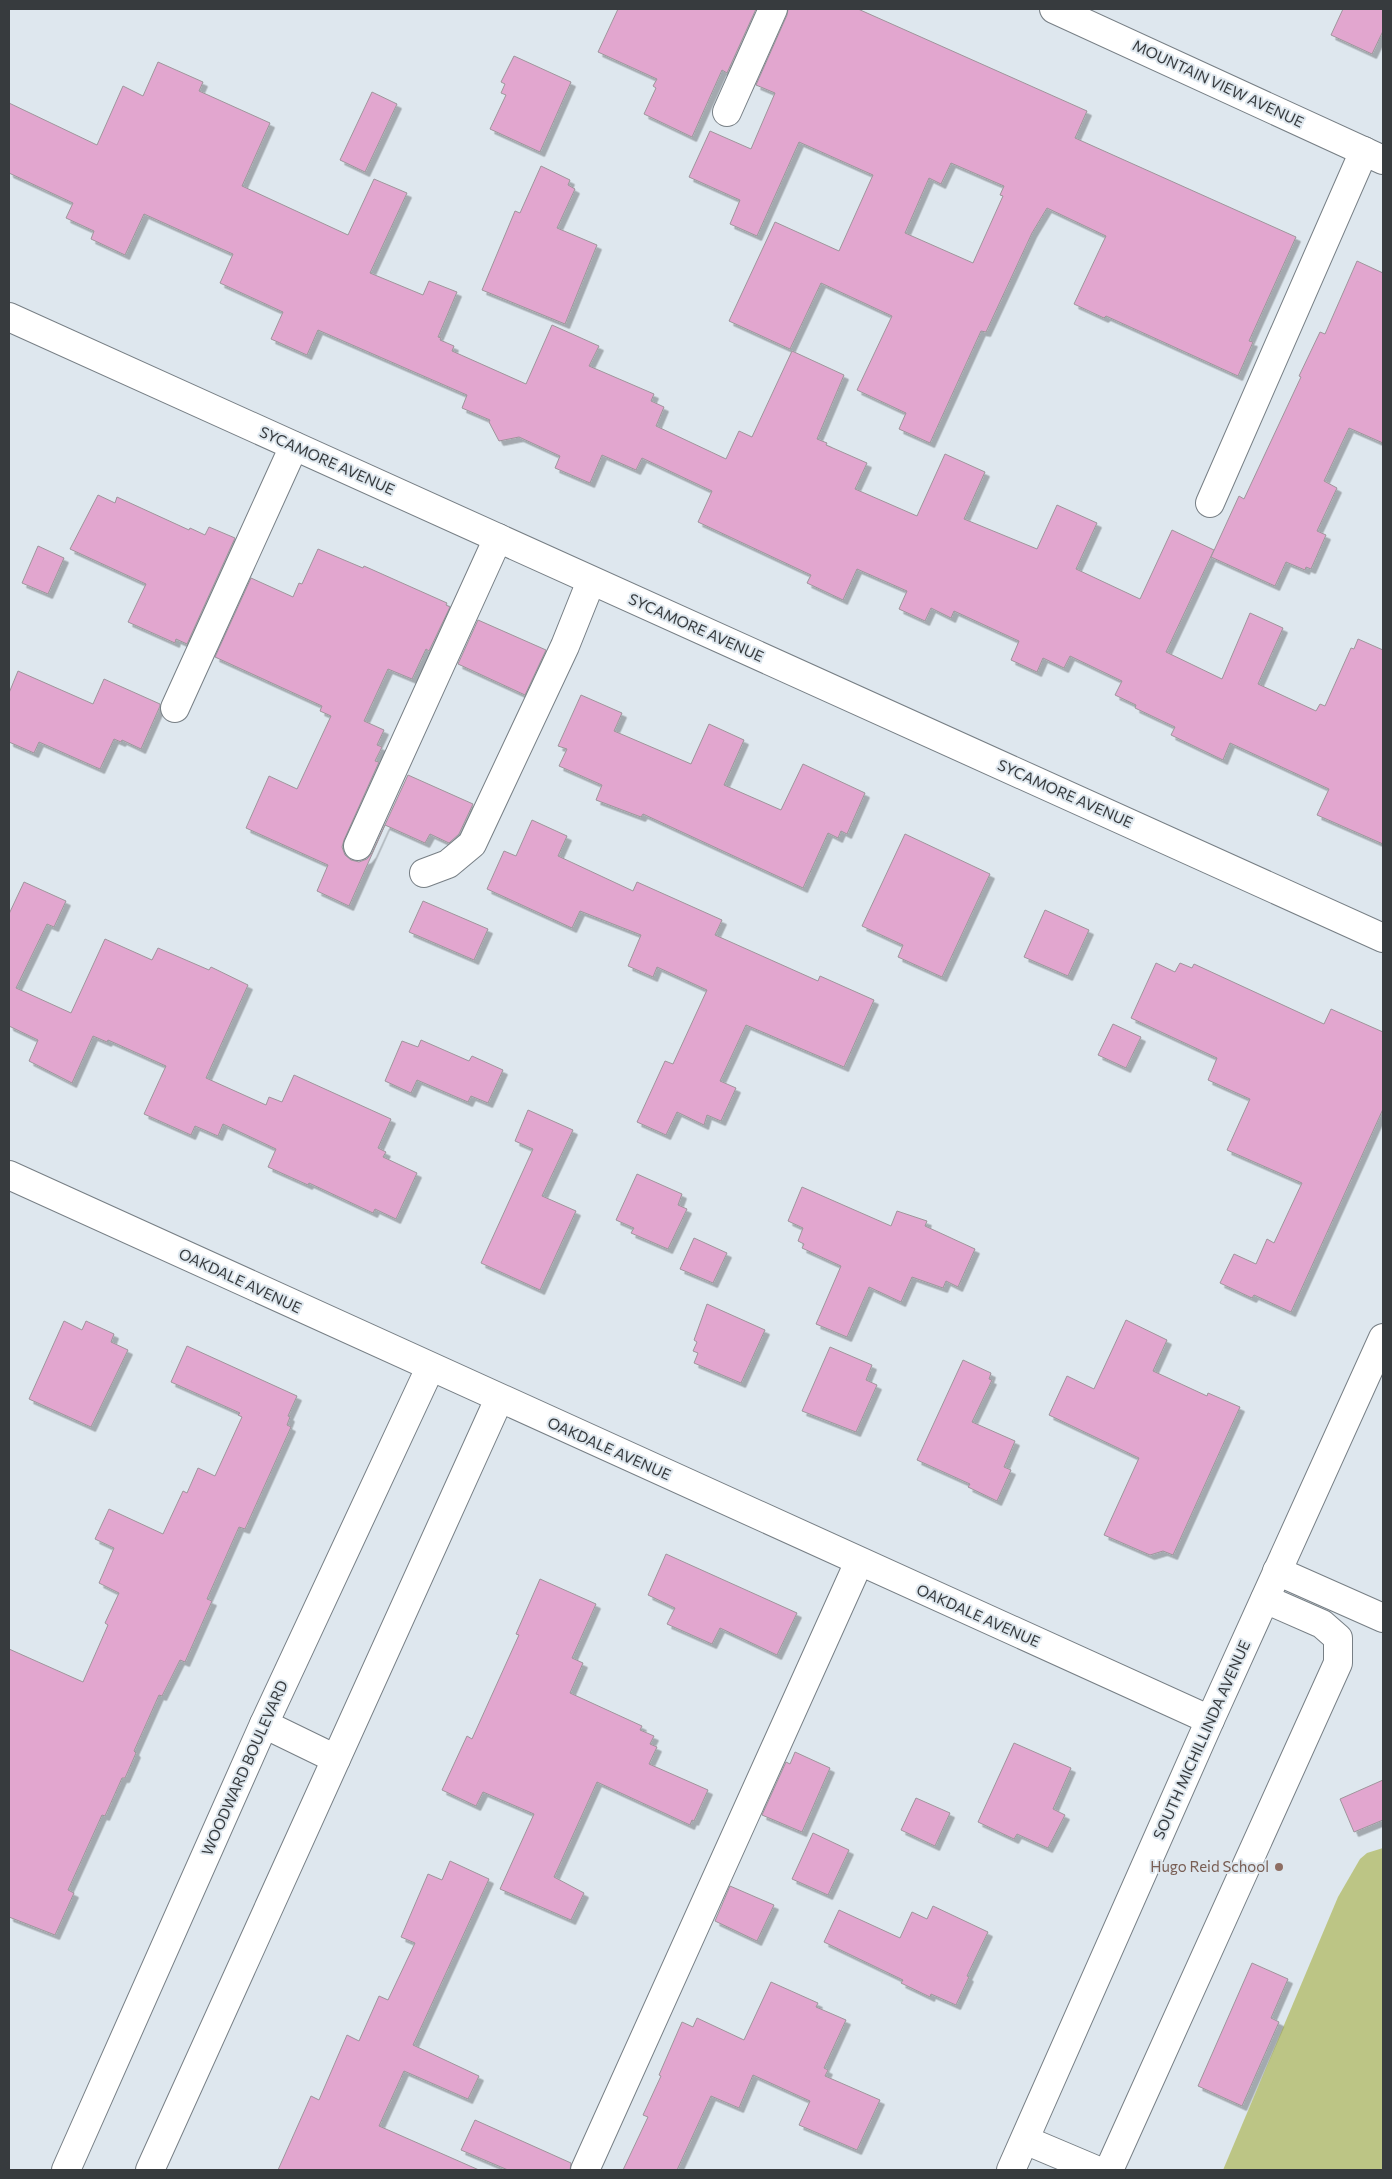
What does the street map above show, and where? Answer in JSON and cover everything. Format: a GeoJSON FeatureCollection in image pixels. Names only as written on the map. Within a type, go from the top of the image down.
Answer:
{"type":"FeatureCollection","features":[{"type":"Feature","properties":{"kind":"street"},"geometry":{"type":"LineString","coordinates":[[727,112],[773,9]]}},
{"type":"Feature","properties":{"kind":"street","name":"MOUNTAIN VIEW AVENUE"},"geometry":{"type":"LineString","coordinates":[[1054,9],[1374,155]]}},
{"type":"Feature","properties":{"kind":"street"},"geometry":{"type":"LineString","coordinates":[[1210,503],[1374,155]]}},
{"type":"Feature","properties":{"kind":"street","name":"SYCAMORE AVENUE"},"geometry":{"type":"LineString","coordinates":[[9,317],[1383,938]]}},
{"type":"Feature","properties":{"kind":"street"},"geometry":{"type":"LineString","coordinates":[[175,708],[294,446]]}},
{"type":"Feature","properties":{"kind":"street"},"geometry":{"type":"LineString","coordinates":[[358,846],[498,538]]}},
{"type":"Feature","properties":{"kind":"street"},"geometry":{"type":"LineString","coordinates":[[424,873],[448,864],[472,844],[565,646],[591,581]]}},
{"type":"Feature","properties":{"kind":"street","name":"OAKDALE AVENUE"},"geometry":{"type":"LineString","coordinates":[[9,1175],[430,1368],[1210,1720]]}},
{"type":"Feature","properties":{"kind":"street","name":"SOUTH MICHILLINDA AVENUE"},"geometry":{"type":"LineString","coordinates":[[1011,2170],[1210,1720],[1383,1338]]}},
{"type":"Feature","properties":{"kind":"street","name":"WOODWARD BOULEVARD"},"geometry":{"type":"LineString","coordinates":[[66,2170],[264,1724],[430,1368]]}},
{"type":"Feature","properties":{"kind":"street"},"geometry":{"type":"LineString","coordinates":[[150,2170],[499,1399]]}},
{"type":"Feature","properties":{"kind":"street"},"geometry":{"type":"LineString","coordinates":[[585,2170],[859,1562]]}},
{"type":"Feature","properties":{"kind":"street"},"geometry":{"type":"LineString","coordinates":[[1277,1571],[1383,1618]]}},
{"type":"Feature","properties":{"kind":"street"},"geometry":{"type":"LineString","coordinates":[[1109,2170],[1338,1663],[1338,1638],[1322,1624],[1265,1599]]}},
{"type":"Feature","properties":{"kind":"street"},"geometry":{"type":"LineString","coordinates":[[264,1724],[336,1759]]}},
{"type":"Feature","properties":{"kind":"street"},"geometry":{"type":"LineString","coordinates":[[1025,2140],[1096,2170]]}},
{"type":"Feature","properties":{"kind":"green space"},"geometry":{"type":"Polygon","coordinates":[[[1383,1848],[1383,2170],[1223,2170],[1338,1897],[1360,1859],[1367,1853],[1383,1848]]]}},
{"type":"Feature","properties":{"kind":"building"},"geometry":{"type":"Polygon","coordinates":[[[618,9],[756,9],[727,73],[722,70],[692,137],[644,114],[656,88],[653,86],[657,79],[598,52],[618,9]]]}},
{"type":"Feature","properties":{"kind":"building"},"geometry":{"type":"Polygon","coordinates":[[[788,9],[858,9],[1087,111],[1075,138],[1296,237],[1249,341],[1253,342],[1238,376],[1106,316],[1104,318],[1074,304],[1106,236],[1047,208],[1032,233],[986,332],[981,331],[930,443],[899,429],[906,413],[857,390],[892,316],[821,283],[790,349],[729,321],[775,222],[839,251],[873,175],[799,142],[757,236],[730,224],[740,200],[689,177],[710,131],[751,149],[775,93],[756,85],[788,9]],[[951,163],[941,184],[929,178],[905,233],[973,263],[1003,196],[1000,195],[1004,186],[951,163]]]}},
{"type":"Feature","properties":{"kind":"building"},"geometry":{"type":"Polygon","coordinates":[[[1343,9],[1383,9],[1383,31],[1372,54],[1331,35],[1343,9]]]}},
{"type":"Feature","properties":{"kind":"building"},"geometry":{"type":"Polygon","coordinates":[[[514,56],[571,82],[540,152],[490,129],[506,95],[501,93],[505,84],[501,82],[514,56]]]}},
{"type":"Feature","properties":{"kind":"building"},"geometry":{"type":"Polygon","coordinates":[[[158,62],[203,82],[199,91],[270,123],[242,186],[348,235],[374,179],[407,193],[370,273],[423,295],[429,281],[457,292],[438,337],[441,338],[440,340],[454,346],[452,351],[526,384],[552,325],[599,346],[589,366],[654,394],[651,401],[664,407],[656,426],[726,459],[739,431],[752,437],[792,351],[844,375],[817,439],[827,443],[826,445],[867,463],[855,489],[917,516],[945,454],[985,472],[964,519],[1037,549],[1057,505],[1097,523],[1076,569],[1140,599],[1172,530],[1214,550],[1166,652],[1222,679],[1250,613],[1283,628],[1258,684],[1316,711],[1320,704],[1325,706],[1351,648],[1354,649],[1358,639],[1383,650],[1383,844],[1317,815],[1329,789],[1230,743],[1223,760],[1171,735],[1175,727],[1135,708],[1136,705],[1115,695],[1122,681],[1070,656],[1064,668],[1043,658],[1037,672],[1011,660],[1019,641],[954,611],[951,618],[931,608],[925,621],[899,609],[907,591],[857,569],[843,600],[807,583],[811,575],[698,522],[712,491],[642,458],[636,470],[602,455],[590,483],[555,468],[560,456],[519,437],[499,441],[489,422],[490,420],[462,408],[467,395],[318,330],[307,355],[271,339],[283,312],[220,283],[233,254],[144,214],[125,255],[91,239],[94,231],[66,218],[73,203],[9,173],[9,103],[97,145],[123,86],[143,96],[158,62]]]}},
{"type":"Feature","properties":{"kind":"building"},"geometry":{"type":"Polygon","coordinates":[[[372,92],[397,104],[365,172],[340,160],[372,92]]]}},
{"type":"Feature","properties":{"kind":"building"},"geometry":{"type":"Polygon","coordinates":[[[541,166],[570,180],[568,185],[575,189],[557,228],[597,245],[565,324],[482,290],[515,211],[520,213],[541,166]]]}},
{"type":"Feature","properties":{"kind":"building"},"geometry":{"type":"Polygon","coordinates":[[[1357,261],[1383,273],[1383,443],[1349,428],[1324,481],[1337,488],[1317,531],[1326,535],[1311,569],[1306,567],[1305,570],[1286,562],[1275,586],[1211,557],[1239,496],[1244,499],[1301,377],[1299,376],[1320,332],[1325,334],[1357,261]]]}},
{"type":"Feature","properties":{"kind":"building"},"geometry":{"type":"Polygon","coordinates":[[[98,495],[115,503],[117,497],[189,530],[190,528],[205,535],[209,527],[235,538],[187,644],[176,639],[175,643],[128,622],[146,584],[70,549],[98,495]]]}},
{"type":"Feature","properties":{"kind":"building"},"geometry":{"type":"Polygon","coordinates":[[[38,546],[64,558],[48,594],[22,583],[38,546]]]}},
{"type":"Feature","properties":{"kind":"building"},"geometry":{"type":"Polygon","coordinates":[[[318,549],[363,568],[364,566],[447,603],[446,605],[450,607],[429,651],[426,649],[412,679],[388,669],[364,721],[384,730],[377,745],[382,747],[375,761],[379,762],[344,840],[342,847],[345,855],[351,860],[359,862],[367,859],[372,853],[408,775],[473,804],[459,834],[449,843],[430,834],[425,843],[385,825],[349,906],[317,891],[328,865],[246,828],[269,776],[297,789],[331,716],[320,711],[322,706],[215,657],[251,578],[293,597],[299,583],[302,584],[318,549]]]}},
{"type":"Feature","properties":{"kind":"building"},"geometry":{"type":"Polygon","coordinates":[[[478,620],[546,650],[525,695],[458,664],[478,620]]]}},
{"type":"Feature","properties":{"kind":"building"},"geometry":{"type":"Polygon","coordinates":[[[18,671],[93,704],[104,679],[160,704],[160,706],[141,749],[122,740],[121,742],[114,739],[100,769],[39,742],[34,753],[9,742],[9,693],[18,671]]]}},
{"type":"Feature","properties":{"kind":"building"},"geometry":{"type":"Polygon","coordinates":[[[581,695],[622,713],[614,731],[691,764],[709,724],[744,740],[724,785],[781,810],[803,764],[865,793],[847,834],[841,831],[838,838],[828,833],[803,888],[643,814],[641,817],[596,800],[602,785],[559,766],[567,749],[558,746],[581,695]]]}},
{"type":"Feature","properties":{"kind":"building"},"geometry":{"type":"Polygon","coordinates":[[[532,820],[567,836],[558,856],[633,891],[637,882],[722,920],[715,935],[818,981],[820,976],[874,1000],[844,1067],[746,1025],[720,1081],[736,1088],[721,1121],[707,1115],[704,1125],[677,1112],[666,1135],[637,1122],[665,1061],[673,1064],[707,990],[657,967],[653,977],[628,966],[641,935],[580,911],[572,928],[487,889],[504,851],[516,856],[532,820]]]}},
{"type":"Feature","properties":{"kind":"building"},"geometry":{"type":"Polygon","coordinates":[[[905,834],[990,874],[942,977],[898,957],[903,945],[862,926],[905,834]]]}},
{"type":"Feature","properties":{"kind":"building"},"geometry":{"type":"Polygon","coordinates":[[[24,882],[66,901],[54,927],[47,924],[16,988],[71,1013],[105,939],[152,960],[158,948],[209,970],[211,967],[248,985],[206,1078],[266,1105],[269,1097],[282,1102],[294,1075],[391,1119],[378,1148],[386,1152],[383,1157],[417,1173],[396,1219],[375,1209],[373,1213],[309,1183],[308,1185],[268,1167],[276,1149],[223,1124],[218,1136],[195,1126],[191,1135],[144,1114],[166,1066],[108,1040],[107,1042],[93,1036],[72,1083],[29,1061],[38,1040],[9,1026],[9,914],[24,882]]]}},
{"type":"Feature","properties":{"kind":"building"},"geometry":{"type":"Polygon","coordinates":[[[423,901],[488,929],[474,960],[409,932],[423,901]]]}},
{"type":"Feature","properties":{"kind":"building"},"geometry":{"type":"Polygon","coordinates":[[[1045,910],[1089,930],[1068,976],[1024,957],[1045,910]]]}},
{"type":"Feature","properties":{"kind":"building"},"geometry":{"type":"Polygon","coordinates":[[[1156,963],[1175,972],[1180,963],[1192,968],[1194,964],[1324,1024],[1331,1009],[1383,1032],[1383,1109],[1291,1312],[1254,1295],[1252,1298],[1220,1283],[1234,1254],[1256,1264],[1267,1239],[1274,1243],[1302,1183],[1227,1150],[1250,1099],[1208,1080],[1217,1058],[1131,1018],[1156,963]]]}},
{"type":"Feature","properties":{"kind":"building"},"geometry":{"type":"Polygon","coordinates":[[[1113,1024],[1141,1037],[1126,1068],[1098,1055],[1113,1024]]]}},
{"type":"Feature","properties":{"kind":"building"},"geometry":{"type":"Polygon","coordinates":[[[421,1040],[469,1061],[472,1056],[503,1070],[488,1103],[471,1096],[468,1102],[417,1080],[411,1093],[385,1081],[402,1041],[418,1047],[421,1040]]]}},
{"type":"Feature","properties":{"kind":"building"},"geometry":{"type":"Polygon","coordinates":[[[528,1110],[573,1130],[542,1196],[576,1211],[540,1290],[481,1263],[533,1149],[515,1141],[528,1110]]]}},
{"type":"Feature","properties":{"kind":"building"},"geometry":{"type":"Polygon","coordinates":[[[637,1174],[682,1194],[678,1205],[687,1209],[668,1249],[631,1233],[634,1228],[616,1220],[637,1174]]]}},
{"type":"Feature","properties":{"kind":"building"},"geometry":{"type":"Polygon","coordinates":[[[802,1187],[891,1226],[897,1211],[927,1221],[925,1226],[975,1249],[958,1287],[946,1281],[943,1288],[912,1277],[901,1302],[869,1287],[847,1337],[816,1324],[841,1266],[802,1248],[804,1244],[798,1241],[803,1228],[788,1221],[802,1187]]]}},
{"type":"Feature","properties":{"kind":"building"},"geometry":{"type":"Polygon","coordinates":[[[694,1238],[727,1253],[713,1283],[680,1269],[694,1238]]]}},
{"type":"Feature","properties":{"kind":"building"},"geometry":{"type":"Polygon","coordinates":[[[707,1304],[765,1330],[741,1383],[694,1363],[698,1353],[693,1351],[697,1342],[694,1340],[707,1304]]]}},
{"type":"Feature","properties":{"kind":"building"},"geometry":{"type":"Polygon","coordinates":[[[1126,1320],[1167,1340],[1153,1371],[1207,1396],[1208,1393],[1240,1407],[1173,1555],[1163,1551],[1150,1555],[1104,1535],[1139,1458],[1049,1415],[1067,1376],[1094,1389],[1126,1320]]]}},
{"type":"Feature","properties":{"kind":"building"},"geometry":{"type":"Polygon","coordinates":[[[64,1321],[82,1330],[86,1321],[114,1334],[111,1342],[128,1350],[91,1427],[29,1399],[64,1321]]]}},
{"type":"Feature","properties":{"kind":"building"},"geometry":{"type":"Polygon","coordinates":[[[187,1346],[297,1396],[288,1416],[290,1417],[287,1425],[291,1427],[245,1529],[239,1527],[207,1599],[212,1601],[185,1662],[180,1660],[162,1696],[159,1695],[134,1751],[136,1753],[125,1778],[122,1778],[105,1816],[102,1815],[68,1890],[74,1893],[55,1935],[9,1917],[9,1649],[83,1682],[108,1625],[105,1623],[119,1593],[99,1583],[114,1548],[95,1539],[109,1509],[163,1534],[183,1491],[187,1493],[198,1468],[215,1476],[242,1417],[238,1415],[240,1413],[171,1382],[187,1346]]]}},
{"type":"Feature","properties":{"kind":"building"},"geometry":{"type":"Polygon","coordinates":[[[830,1347],[872,1365],[866,1380],[877,1385],[856,1432],[802,1411],[830,1347]]]}},
{"type":"Feature","properties":{"kind":"building"},"geometry":{"type":"Polygon","coordinates":[[[963,1360],[991,1373],[989,1379],[992,1380],[972,1422],[1015,1441],[1004,1467],[1011,1470],[997,1501],[968,1487],[970,1484],[917,1460],[963,1360]]]}},
{"type":"Feature","properties":{"kind":"building"},"geometry":{"type":"Polygon","coordinates":[[[666,1554],[797,1613],[777,1655],[720,1628],[712,1644],[667,1624],[675,1608],[648,1595],[666,1554]]]}},
{"type":"Feature","properties":{"kind":"building"},"geometry":{"type":"Polygon","coordinates":[[[540,1579],[596,1604],[572,1658],[583,1663],[570,1693],[642,1726],[640,1730],[654,1736],[650,1744],[657,1747],[649,1764],[708,1790],[694,1821],[692,1820],[690,1825],[597,1782],[554,1877],[584,1893],[571,1920],[500,1889],[534,1814],[483,1792],[476,1806],[442,1790],[467,1736],[472,1739],[519,1635],[516,1634],[540,1579]]]}},
{"type":"Feature","properties":{"kind":"building"},"geometry":{"type":"Polygon","coordinates":[[[1014,1743],[1071,1768],[1053,1809],[1065,1815],[1048,1848],[1017,1834],[1014,1839],[978,1822],[1014,1743]]]}},
{"type":"Feature","properties":{"kind":"building"},"geometry":{"type":"Polygon","coordinates":[[[795,1752],[830,1768],[802,1832],[762,1815],[786,1762],[790,1764],[795,1752]]]}},
{"type":"Feature","properties":{"kind":"building"},"geometry":{"type":"Polygon","coordinates":[[[1383,1780],[1383,1820],[1354,1832],[1340,1799],[1383,1780]]]}},
{"type":"Feature","properties":{"kind":"building"},"geometry":{"type":"Polygon","coordinates":[[[916,1798],[950,1813],[935,1846],[901,1830],[916,1798]]]}},
{"type":"Feature","properties":{"kind":"building"},"geometry":{"type":"Polygon","coordinates":[[[813,1833],[849,1850],[828,1895],[792,1879],[813,1833]]]}},
{"type":"Feature","properties":{"kind":"building"},"geometry":{"type":"Polygon","coordinates":[[[450,1861],[489,1879],[413,2045],[479,2076],[468,2099],[404,2071],[379,2126],[479,2170],[278,2170],[311,2096],[319,2100],[347,2035],[359,2041],[379,1996],[388,2000],[415,1943],[401,1937],[428,1874],[442,1880],[450,1861]]]}},
{"type":"Feature","properties":{"kind":"building"},"geometry":{"type":"Polygon","coordinates":[[[730,1886],[774,1905],[757,1941],[715,1921],[730,1886]]]}},
{"type":"Feature","properties":{"kind":"building"},"geometry":{"type":"Polygon","coordinates":[[[933,1906],[988,1932],[967,1976],[969,1977],[956,2005],[931,1994],[930,1997],[901,1983],[903,1980],[824,1942],[839,1910],[900,1938],[912,1912],[927,1919],[933,1906]]]}},
{"type":"Feature","properties":{"kind":"building"},"geometry":{"type":"Polygon","coordinates":[[[1252,1963],[1288,1979],[1271,2018],[1279,2022],[1242,2106],[1198,2086],[1252,1963]]]}},
{"type":"Feature","properties":{"kind":"building"},"geometry":{"type":"Polygon","coordinates":[[[771,1982],[818,2003],[816,2007],[846,2020],[824,2068],[828,2070],[825,2076],[880,2100],[857,2150],[799,2125],[810,2101],[753,2075],[739,2108],[711,2096],[677,2170],[623,2170],[648,2117],[643,2115],[661,2076],[659,2075],[682,2022],[693,2027],[697,2018],[744,2040],[771,1982]]]}},
{"type":"Feature","properties":{"kind":"building"},"geometry":{"type":"Polygon","coordinates":[[[475,2120],[571,2163],[570,2170],[508,2170],[461,2150],[475,2120]]]}},
{"type":"Feature","properties":{"kind":"place","name":"Hugo Reid School"},"geometry":{"type":"Point","coordinates":[1279,1867]}}]}
